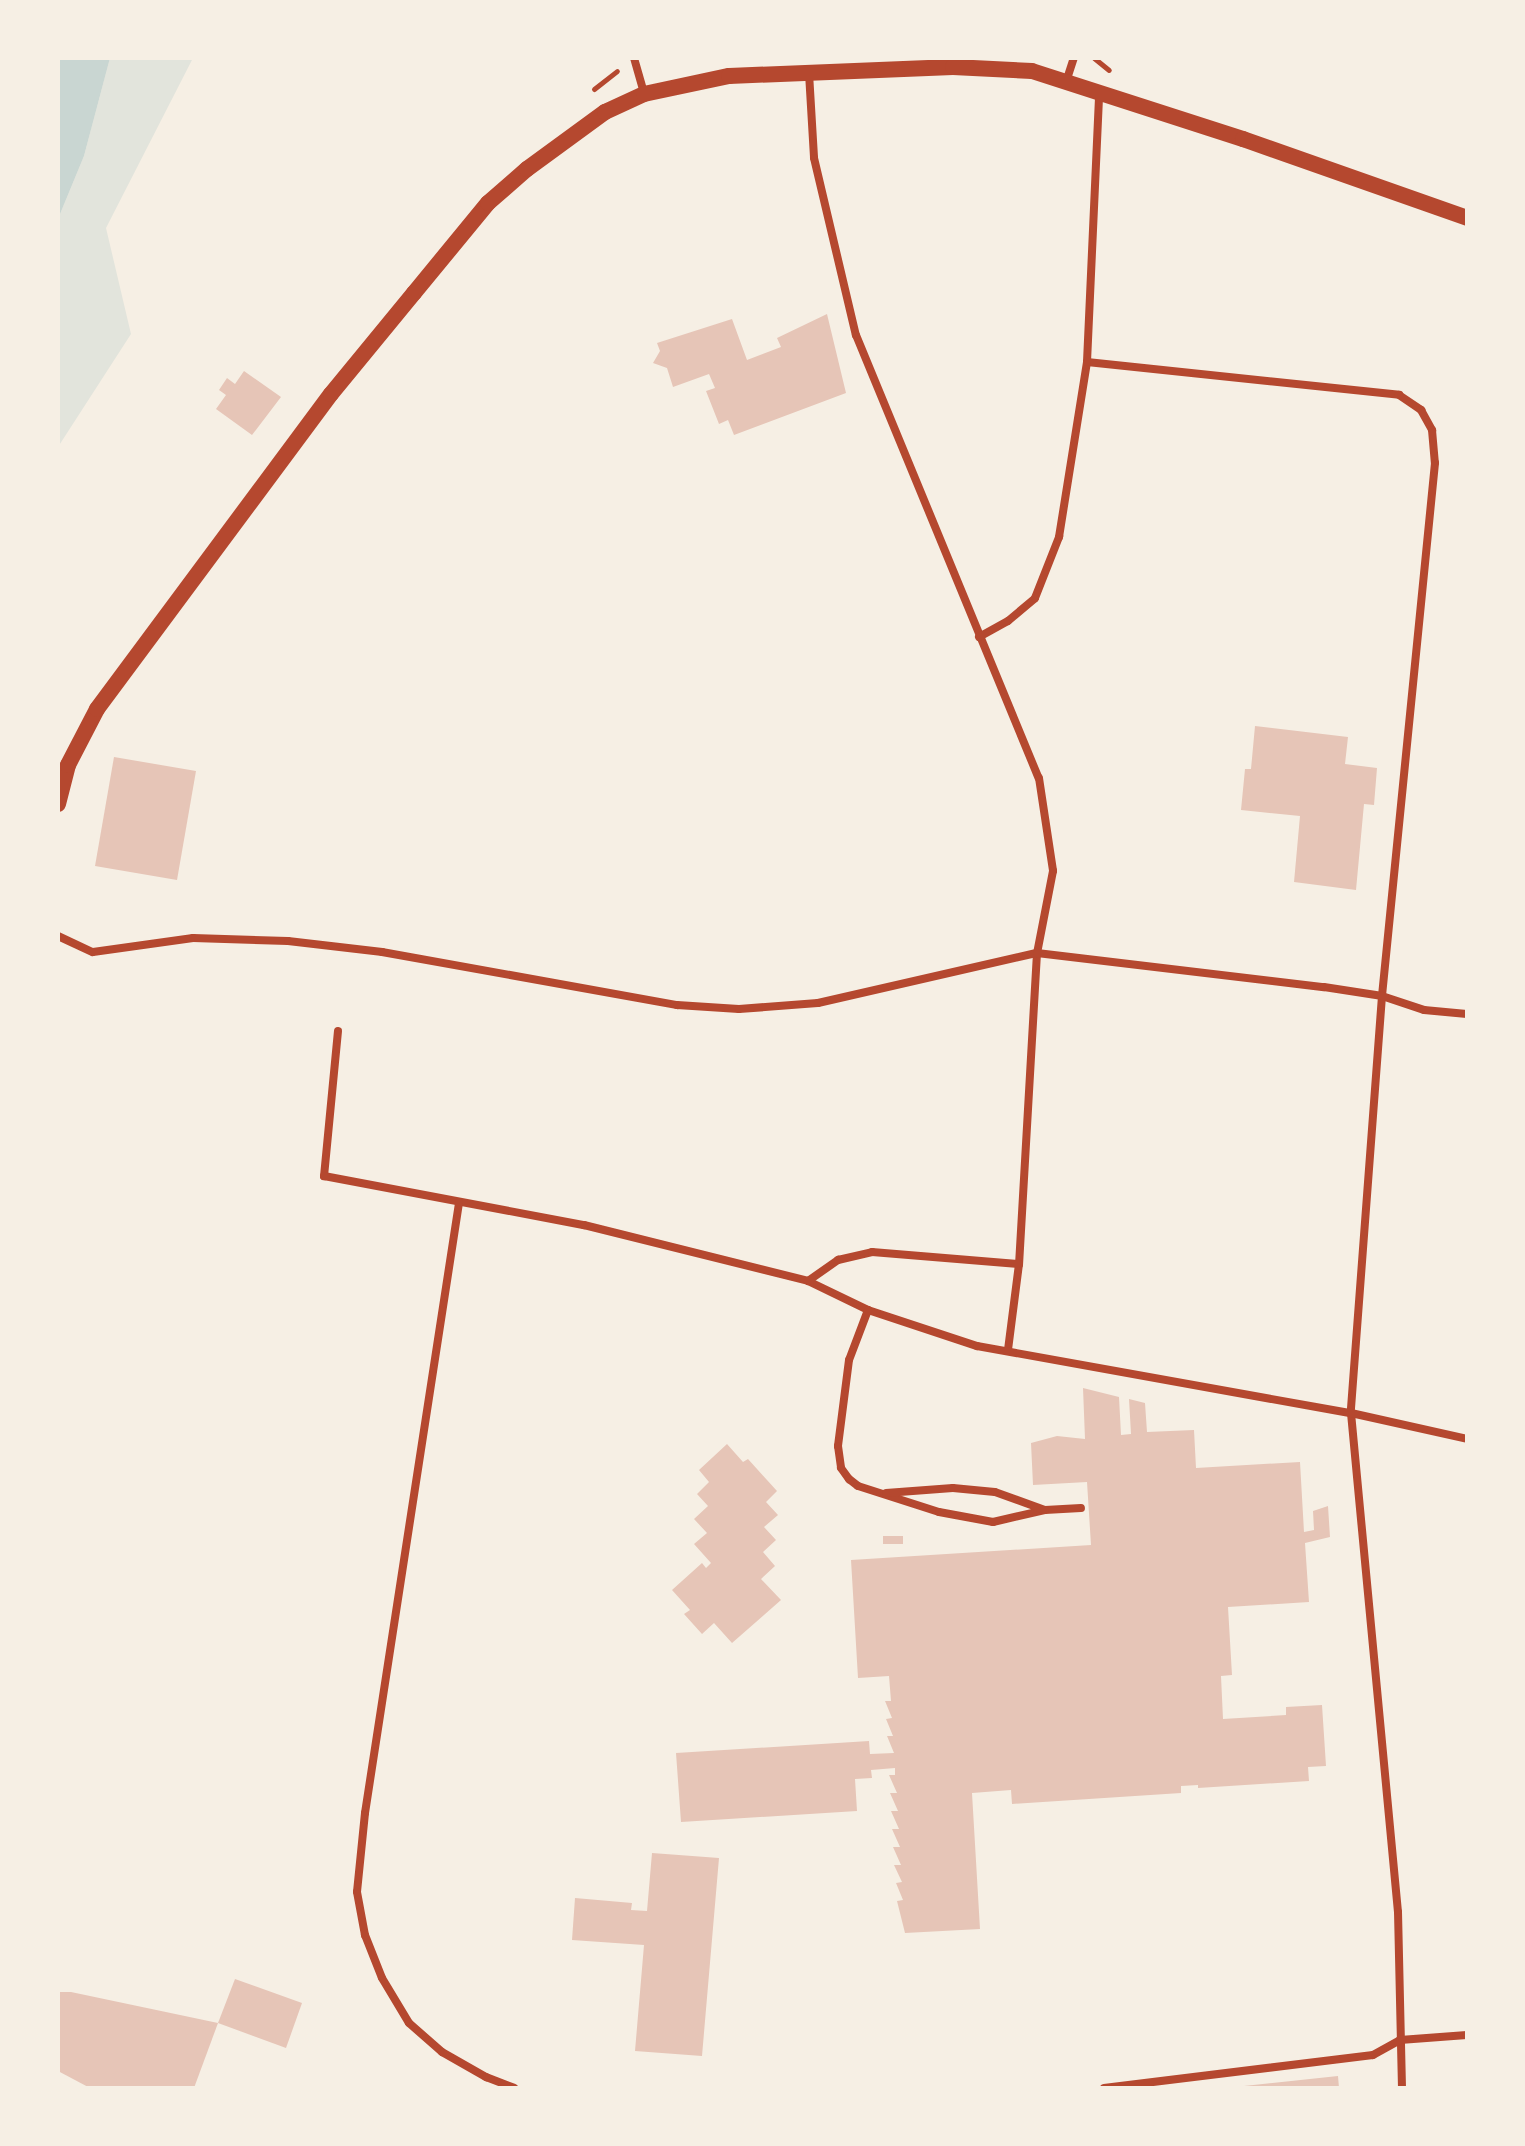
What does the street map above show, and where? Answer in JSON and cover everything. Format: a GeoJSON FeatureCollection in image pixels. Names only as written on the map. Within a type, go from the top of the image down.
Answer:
{"type":"FeatureCollection","features":[{"type":"Feature","properties":{"kind":"main road"},"geometry":{"type":"LineString","coordinates":[[58,804],[68,765],[97,709],[331,394],[488,203],[527,169],[605,112],[644,94],[729,76],[994,67],[1032,71],[1467,218]]}},
{"type":"Feature","properties":{"kind":"street"},"geometry":{"type":"LineString","coordinates":[[634,58],[644,94]]}},
{"type":"Feature","properties":{"kind":"street"},"geometry":{"type":"LineString","coordinates":[[1066,82],[1074,58]]}},
{"type":"Feature","properties":{"kind":"street"},"geometry":{"type":"LineString","coordinates":[[809,72],[814,158],[856,335],[1039,778],[1053,871],[1037,953],[1019,1264],[1008,1350]]}},
{"type":"Feature","properties":{"kind":"street"},"geometry":{"type":"LineString","coordinates":[[979,637],[1008,621],[1035,598],[1059,537],[1087,362],[1099,92]]}},
{"type":"Feature","properties":{"kind":"street"},"geometry":{"type":"LineString","coordinates":[[1087,362],[1399,395],[1421,410],[1432,430],[1435,463],[1382,996],[1351,1413],[1398,1912],[1402,2088]]}},
{"type":"Feature","properties":{"kind":"street"},"geometry":{"type":"LineString","coordinates":[[58,936],[93,952],[193,938],[288,941],[382,952],[677,1005],[739,1009],[818,1003],[1037,953],[1382,996],[1424,1010],[1467,1014]]}},
{"type":"Feature","properties":{"kind":"street"},"geometry":{"type":"LineString","coordinates":[[338,1031],[324,1176],[584,1225],[808,1281],[868,1310],[977,1346],[1351,1413],[1467,1439]]}},
{"type":"Feature","properties":{"kind":"street"},"geometry":{"type":"LineString","coordinates":[[459,1203],[369,1786],[357,1892],[365,1935],[382,1978],[409,2023],[442,2052],[486,2077],[514,2088]]}},
{"type":"Feature","properties":{"kind":"street"},"geometry":{"type":"LineString","coordinates":[[808,1281],[838,1260],[872,1252],[1019,1264]]}},
{"type":"Feature","properties":{"kind":"street"},"geometry":{"type":"LineString","coordinates":[[868,1310],[849,1360],[838,1446],[841,1468],[849,1479],[858,1486],[939,1512],[993,1522],[1045,1510],[1081,1508]]}},
{"type":"Feature","properties":{"kind":"street"},"geometry":{"type":"LineString","coordinates":[[881,1493],[953,1488],[995,1492],[1045,1510]]}},
{"type":"Feature","properties":{"kind":"street"},"geometry":{"type":"LineString","coordinates":[[1104,2088],[1373,2055],[1400,2040],[1467,2035]]}},
{"type":"Feature","properties":{"kind":"shaded area"},"geometry":{"type":"Polygon","coordinates":[[[58,58],[110,58],[84,156],[58,219],[58,58]]]}},
{"type":"Feature","properties":{"kind":"shaded area"},"geometry":{"type":"Polygon","coordinates":[[[110,58],[193,58],[106,228],[131,334],[58,447],[58,219],[84,156],[110,58]]]}},
{"type":"Feature","properties":{"kind":"building"},"geometry":{"type":"Polygon","coordinates":[[[827,314],[846,393],[734,435],[728,420],[719,424],[706,391],[715,388],[709,374],[673,387],[667,368],[653,363],[660,351],[657,343],[732,319],[747,360],[781,347],[777,338],[827,314]]]}},
{"type":"Feature","properties":{"kind":"building"},"geometry":{"type":"Polygon","coordinates":[[[244,371],[281,397],[252,435],[216,409],[226,395],[219,390],[227,378],[235,384],[244,371]]]}},
{"type":"Feature","properties":{"kind":"building"},"geometry":{"type":"Polygon","coordinates":[[[1255,726],[1348,737],[1345,764],[1377,768],[1374,805],[1364,804],[1356,890],[1294,882],[1300,816],[1241,810],[1245,769],[1251,769],[1255,726]]]}},
{"type":"Feature","properties":{"kind":"building"},"geometry":{"type":"Polygon","coordinates":[[[114,757],[196,771],[177,880],[95,866],[114,757]]]}},
{"type":"Feature","properties":{"kind":"building"},"geometry":{"type":"Polygon","coordinates":[[[1083,1388],[1119,1397],[1121,1435],[1131,1434],[1129,1399],[1145,1403],[1147,1432],[1194,1430],[1196,1468],[1300,1462],[1304,1532],[1314,1530],[1313,1511],[1328,1506],[1330,1537],[1305,1543],[1309,1602],[1228,1607],[1232,1675],[1221,1676],[1223,1719],[1286,1715],[1286,1707],[1322,1705],[1326,1766],[1308,1767],[1309,1781],[1198,1788],[1198,1785],[1181,1786],[1181,1793],[1012,1804],[1011,1790],[972,1793],[980,1929],[905,1933],[897,1901],[903,1900],[896,1883],[902,1882],[894,1865],[901,1865],[893,1847],[900,1847],[892,1829],[899,1829],[891,1811],[898,1811],[890,1793],[897,1793],[889,1775],[895,1775],[895,1768],[871,1770],[872,1778],[855,1779],[857,1811],[681,1822],[676,1753],[869,1741],[870,1754],[894,1753],[887,1736],[893,1736],[886,1719],[892,1718],[885,1701],[891,1701],[889,1676],[858,1678],[851,1560],[1091,1545],[1087,1482],[1033,1485],[1031,1443],[1057,1436],[1085,1439],[1083,1388]]]}},
{"type":"Feature","properties":{"kind":"building"},"geometry":{"type":"Polygon","coordinates":[[[727,1444],[743,1462],[748,1459],[777,1491],[766,1502],[778,1515],[764,1527],[776,1540],[763,1552],[775,1566],[761,1579],[781,1600],[732,1643],[714,1623],[702,1634],[684,1614],[690,1610],[672,1590],[702,1563],[706,1568],[711,1563],[694,1544],[707,1533],[694,1519],[708,1506],[697,1494],[709,1482],[699,1470],[727,1444]]]}},
{"type":"Feature","properties":{"kind":"building"},"geometry":{"type":"Polygon","coordinates":[[[883,1536],[903,1536],[903,1544],[883,1544],[883,1536]]]}},
{"type":"Feature","properties":{"kind":"building"},"geometry":{"type":"Polygon","coordinates":[[[652,1853],[719,1858],[702,2056],[635,2051],[644,1945],[572,1940],[575,1898],[632,1903],[631,1910],[647,1911],[652,1853]]]}},
{"type":"Feature","properties":{"kind":"building"},"geometry":{"type":"Polygon","coordinates":[[[235,1979],[302,2003],[286,2048],[218,2023],[235,1979]]]}},
{"type":"Feature","properties":{"kind":"building"},"geometry":{"type":"Polygon","coordinates":[[[58,1992],[71,1992],[218,2023],[194,2088],[90,2088],[58,2071],[58,1992]]]}},
{"type":"Feature","properties":{"kind":"building"},"geometry":{"type":"Polygon","coordinates":[[[1338,2076],[1339,2088],[1244,2088],[1244,2086],[1338,2076]]]}}]}
